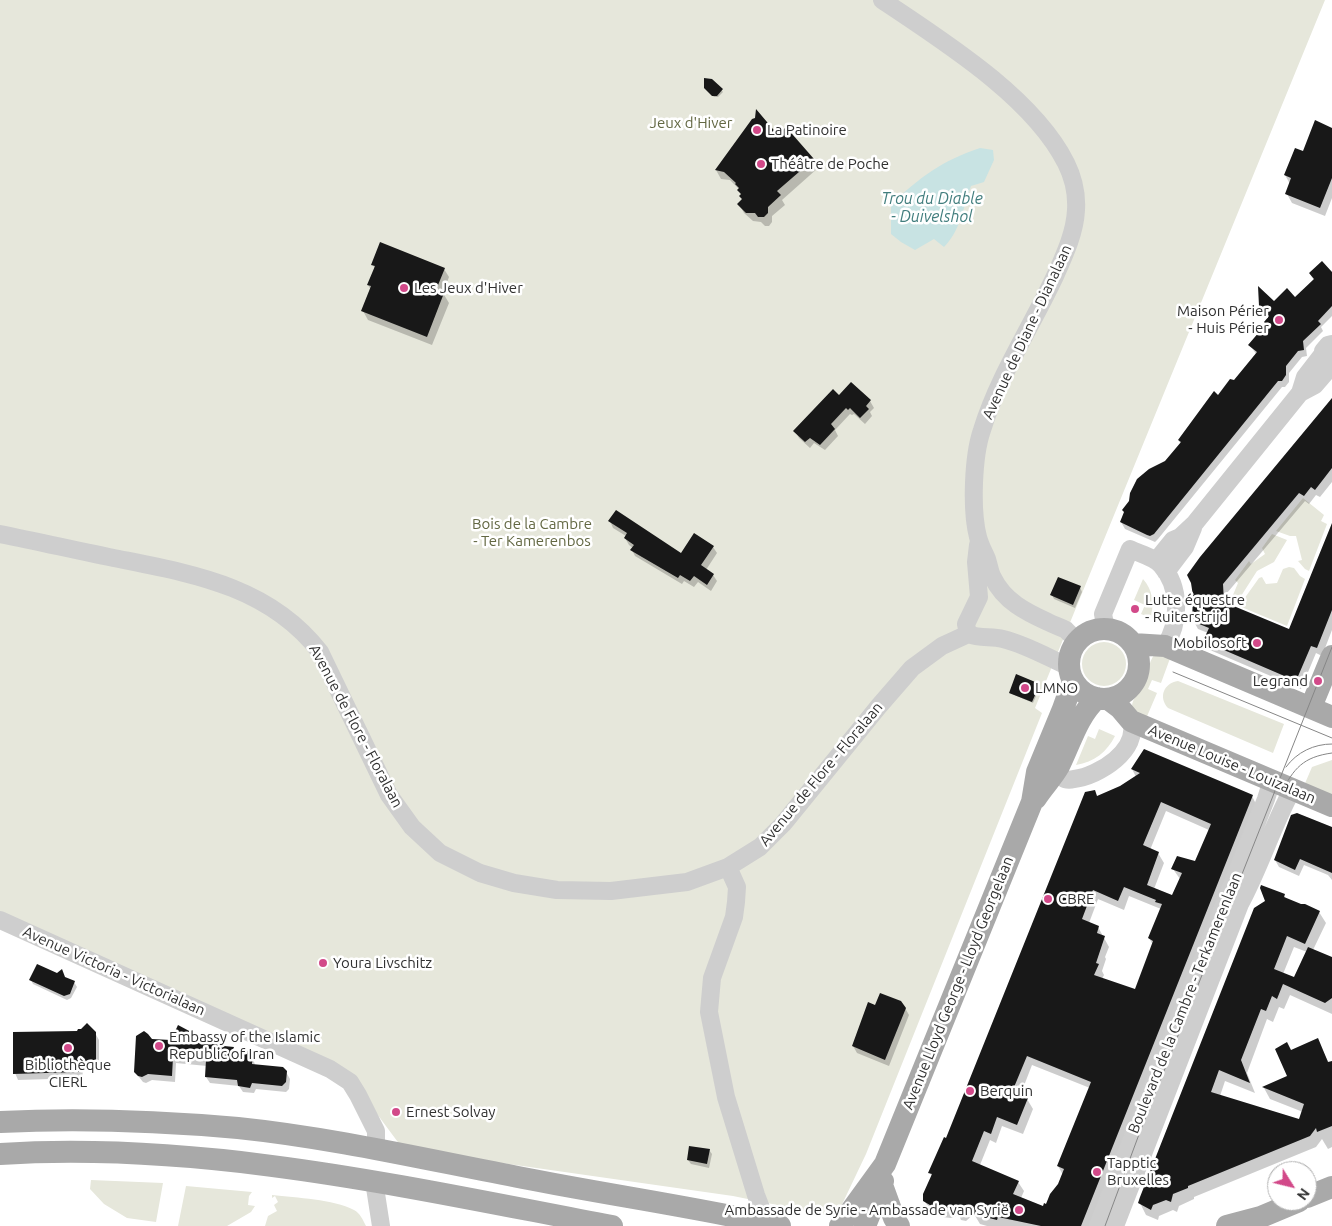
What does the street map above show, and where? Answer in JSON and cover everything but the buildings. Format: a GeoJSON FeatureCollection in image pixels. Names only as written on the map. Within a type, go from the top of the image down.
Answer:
{"type":"FeatureCollection","features":[{"type":"Feature","properties":{"kind":"main road"},"geometry":{"type":"LineString","coordinates":[[1106,629],[1126,636],[1133,644],[1138,655],[1139,667],[1136,679],[1130,688],[1120,696],[1103,699],[1083,692],[1071,674],[1071,654],[1077,642],[1088,634],[1106,629]]}},
{"type":"Feature","properties":{"kind":"main road"},"geometry":{"type":"LineString","coordinates":[[1133,644],[1165,646],[1332,717]]}},
{"type":"Feature","properties":{"kind":"main road"},"geometry":{"type":"LineString","coordinates":[[1311,707],[1332,656]]}},
{"type":"Feature","properties":{"kind":"main road","name":"Avenue Lloyd George - Lloyd Georgelaan"},"geometry":{"type":"LineString","coordinates":[[865,1226],[1032,802],[1037,772],[1071,674]]}},
{"type":"Feature","properties":{"kind":"main road","name":"Avenue Lloyd George - Lloyd Georgelaan"},"geometry":{"type":"LineString","coordinates":[[1032,802],[1058,768],[1081,717],[1088,707],[1103,699]]}},
{"type":"Feature","properties":{"kind":"main road","name":"Avenue Louise - Louizalaan"},"geometry":{"type":"LineString","coordinates":[[1103,699],[1120,708],[1132,721],[1332,806]]}},
{"type":"Feature","properties":{"kind":"main road"},"geometry":{"type":"LineString","coordinates":[[0,1122],[113,1121],[238,1128],[376,1149],[525,1179],[736,1216],[780,1226]]}},
{"type":"Feature","properties":{"kind":"main road"},"geometry":{"type":"LineString","coordinates":[[374,1181],[376,1149]]}},
{"type":"Feature","properties":{"kind":"main road"},"geometry":{"type":"LineString","coordinates":[[0,1154],[86,1153],[180,1156],[272,1165],[374,1181],[612,1226]]}},
{"type":"Feature","properties":{"kind":"main road"},"geometry":{"type":"LineString","coordinates":[[884,1175],[894,1218],[899,1226]]}},
{"type":"Feature","properties":{"kind":"main road","name":"Avenue Lloyd George - Lloyd Georgelaan"},"geometry":{"type":"LineString","coordinates":[[840,1226],[884,1175]]}},
{"type":"Feature","properties":{"kind":"main road"},"geometry":{"type":"LineString","coordinates":[[1317,1194],[1332,1187]]}},
{"type":"Feature","properties":{"kind":"main road"},"geometry":{"type":"LineString","coordinates":[[1227,1226],[1254,1221],[1276,1211]]}},
{"type":"Feature","properties":{"kind":"street","name":"Avenue de Diane - Dianalaan"},"geometry":{"type":"LineString","coordinates":[[882,0],[953,49],[1008,92],[1034,117],[1055,143],[1067,164],[1074,186],[1076,211],[1069,245],[1044,300],[1003,379],[979,439],[975,473],[975,510],[978,539],[993,578],[1016,606],[1029,614],[1066,630],[1077,642]]}},
{"type":"Feature","properties":{"kind":"street"},"geometry":{"type":"LineString","coordinates":[[1161,566],[1173,540],[1180,537],[1195,522],[1300,393],[1305,377],[1330,357]]}},
{"type":"Feature","properties":{"kind":"street","name":"Avenue de Flore - Floralaan"},"geometry":{"type":"LineString","coordinates":[[0,534],[204,578],[245,593],[276,610],[307,635],[320,652],[389,795],[412,827],[440,853],[480,874],[514,883],[557,890],[611,891],[671,885],[687,882],[728,867],[760,847],[783,824],[912,668],[942,646],[968,634]]}},
{"type":"Feature","properties":{"kind":"street"},"geometry":{"type":"LineString","coordinates":[[978,539],[976,562],[979,597],[966,624],[968,634],[975,637],[1001,638],[1024,646],[1071,674]]}},
{"type":"Feature","properties":{"kind":"street"},"geometry":{"type":"LineString","coordinates":[[1106,629],[1103,614],[1130,549],[1161,566],[1174,587],[1177,607],[1171,634],[1165,646]]}},
{"type":"Feature","properties":{"kind":"street","name":"Avenue Louise - Louizalaan"},"geometry":{"type":"LineString","coordinates":[[1058,768],[1063,778],[1070,780],[1105,769],[1126,746],[1133,726],[1132,721]]}},
{"type":"Feature","properties":{"kind":"street","name":"Boulevard de la Cambre - Terkamerenlaan"},"geometry":{"type":"LineString","coordinates":[[1098,1226],[1266,800],[1272,780]]}},
{"type":"Feature","properties":{"kind":"street","name":"Boulevard de la Cambre - Terkamerenlaan"},"geometry":{"type":"LineString","coordinates":[[1115,1226],[1240,904],[1249,888],[1292,790]]}},
{"type":"Feature","properties":{"kind":"street"},"geometry":{"type":"LineString","coordinates":[[728,867],[737,887],[736,902],[734,917],[712,978],[709,1012],[726,1097],[761,1208]]}},
{"type":"Feature","properties":{"kind":"street","name":"Avenue Victoria - Victorialaan"},"geometry":{"type":"LineString","coordinates":[[0,920],[330,1068],[350,1082],[358,1095],[376,1131],[376,1149]]}},
{"type":"Feature","properties":{"kind":"street"},"geometry":{"type":"LineString","coordinates":[[374,1181],[381,1226]]}},
{"type":"Feature","properties":{"kind":"green space","name":"Bois de la Cambre - Ter Kamerenbos"},"geometry":{"type":"Polygon","coordinates":[[[0,0],[1325,0],[1035,708],[1042,713],[866,1154],[836,1217],[733,1196],[403,1149],[360,1091],[0,914],[0,0]]]}},
{"type":"Feature","properties":{"kind":"green space"},"geometry":{"type":"Polygon","coordinates":[[[1303,498],[1324,515],[1321,521],[1327,524],[1309,571],[1298,561],[1302,560],[1296,536],[1276,531],[1303,498]]]}},
{"type":"Feature","properties":{"kind":"green space"},"geometry":{"type":"Polygon","coordinates":[[[1272,534],[1287,540],[1274,562],[1257,571],[1236,604],[1230,602],[1238,583],[1235,580],[1249,561],[1251,564],[1265,554],[1262,548],[1272,534]]]}},
{"type":"Feature","properties":{"kind":"green space"},"geometry":{"type":"Polygon","coordinates":[[[1294,568],[1305,579],[1287,626],[1239,606],[1259,578],[1262,577],[1266,584],[1277,583],[1283,569],[1294,568]]]}},
{"type":"Feature","properties":{"kind":"green space"},"geometry":{"type":"Polygon","coordinates":[[[1143,579],[1152,597],[1151,618],[1141,614],[1145,605],[1134,600],[1143,579]]]}},
{"type":"Feature","properties":{"kind":"green space"},"geometry":{"type":"Polygon","coordinates":[[[1104,642],[1116,646],[1122,652],[1126,664],[1122,676],[1116,682],[1104,686],[1092,682],[1086,676],[1082,664],[1086,652],[1092,646],[1104,642]]]}},
{"type":"Feature","properties":{"kind":"green space"},"geometry":{"type":"Polygon","coordinates":[[[1172,653],[1161,683],[1152,680],[1148,689],[1157,693],[1145,721],[1132,707],[1133,701],[1144,685],[1155,654],[1172,653]]]}},
{"type":"Feature","properties":{"kind":"green space"},"geometry":{"type":"Polygon","coordinates":[[[1178,681],[1284,724],[1273,753],[1168,708],[1163,699],[1164,691],[1173,682],[1178,681]]]}},
{"type":"Feature","properties":{"kind":"green space"},"geometry":{"type":"Polygon","coordinates":[[[1099,729],[1115,736],[1112,742],[1094,759],[1076,765],[1088,736],[1095,739],[1099,729]]]}},
{"type":"Feature","properties":{"kind":"green space"},"geometry":{"type":"Polygon","coordinates":[[[1332,760],[1332,796],[1303,788],[1312,767],[1332,760]]]}},
{"type":"Feature","properties":{"kind":"green space"},"geometry":{"type":"Polygon","coordinates":[[[91,1180],[163,1183],[156,1222],[127,1218],[104,1204],[90,1189],[91,1180]]]}},
{"type":"Feature","properties":{"kind":"green space"},"geometry":{"type":"Polygon","coordinates":[[[186,1186],[252,1192],[249,1196],[248,1205],[255,1206],[251,1212],[227,1226],[178,1226],[186,1186]]]}},
{"type":"Feature","properties":{"kind":"green space"},"geometry":{"type":"Polygon","coordinates":[[[272,1195],[336,1203],[358,1213],[366,1226],[265,1226],[268,1216],[277,1211],[274,1205],[278,1202],[275,1196],[272,1198],[272,1195]]]}},
{"type":"Feature","properties":{"kind":"water","name":"Trou du Diable - Duivelshol"},"geometry":{"type":"Polygon","coordinates":[[[980,148],[993,150],[994,160],[984,182],[971,186],[958,226],[944,247],[934,239],[915,250],[891,234],[891,204],[943,164],[980,148]]]}},
{"type":"Feature","properties":{"kind":"tram line"},"geometry":{"type":"LineString","coordinates":[[1105,1226],[1141,1129],[1332,647]]}},
{"type":"Feature","properties":{"kind":"tram line"},"geometry":{"type":"LineString","coordinates":[[1173,672],[1332,738]]}},
{"type":"Feature","properties":{"kind":"tram line"},"geometry":{"type":"LineString","coordinates":[[1286,767],[1295,757],[1306,750],[1319,745],[1332,744]]}},
{"type":"Feature","properties":{"kind":"tram line"},"geometry":{"type":"LineString","coordinates":[[1281,793],[1290,777],[1300,765],[1314,757],[1332,753]]}},
{"type":"Feature","properties":{"kind":"place","name":"La Patinoire"},"geometry":{"type":"Point","coordinates":[757,130]}},
{"type":"Feature","properties":{"kind":"place","name":"Théâtre de Poche"},"geometry":{"type":"Point","coordinates":[761,164]}},
{"type":"Feature","properties":{"kind":"place","name":"Les Jeux d'Hiver"},"geometry":{"type":"Point","coordinates":[404,288]}},
{"type":"Feature","properties":{"kind":"place","name":"Maison Périer - Huis Périer"},"geometry":{"type":"Point","coordinates":[1279,320]}},
{"type":"Feature","properties":{"kind":"place","name":"Lutte équestre - Ruiterstrijd"},"geometry":{"type":"Point","coordinates":[1135,609]}},
{"type":"Feature","properties":{"kind":"place","name":"Mobilosoft"},"geometry":{"type":"Point","coordinates":[1257,643]}},
{"type":"Feature","properties":{"kind":"place","name":"Legrand"},"geometry":{"type":"Point","coordinates":[1318,681]}},
{"type":"Feature","properties":{"kind":"place","name":"LMNO"},"geometry":{"type":"Point","coordinates":[1025,688]}},
{"type":"Feature","properties":{"kind":"place","name":"CBRE"},"geometry":{"type":"Point","coordinates":[1048,899]}},
{"type":"Feature","properties":{"kind":"place","name":"Youra Livschitz"},"geometry":{"type":"Point","coordinates":[323,963]}},
{"type":"Feature","properties":{"kind":"place","name":"Embassy of the Islamic Republic of Iran"},"geometry":{"type":"Point","coordinates":[159,1046]}},
{"type":"Feature","properties":{"kind":"place","name":"Bibliothèque CIERL"},"geometry":{"type":"Point","coordinates":[68,1048]}},
{"type":"Feature","properties":{"kind":"place","name":"Berquin"},"geometry":{"type":"Point","coordinates":[970,1091]}},
{"type":"Feature","properties":{"kind":"place","name":"Ernest Solvay"},"geometry":{"type":"Point","coordinates":[396,1112]}},
{"type":"Feature","properties":{"kind":"place","name":"Tapptic Bruxelles"},"geometry":{"type":"Point","coordinates":[1097,1172]}},
{"type":"Feature","properties":{"kind":"place","name":"Ambassade de Syrie - Ambassade van Syrië"},"geometry":{"type":"Point","coordinates":[1019,1210]}},
{"type":"Feature","properties":{"kind":"park label","name":"Jeux d'Hiver"},"geometry":{"type":"Point","coordinates":[691,123]}}]}
